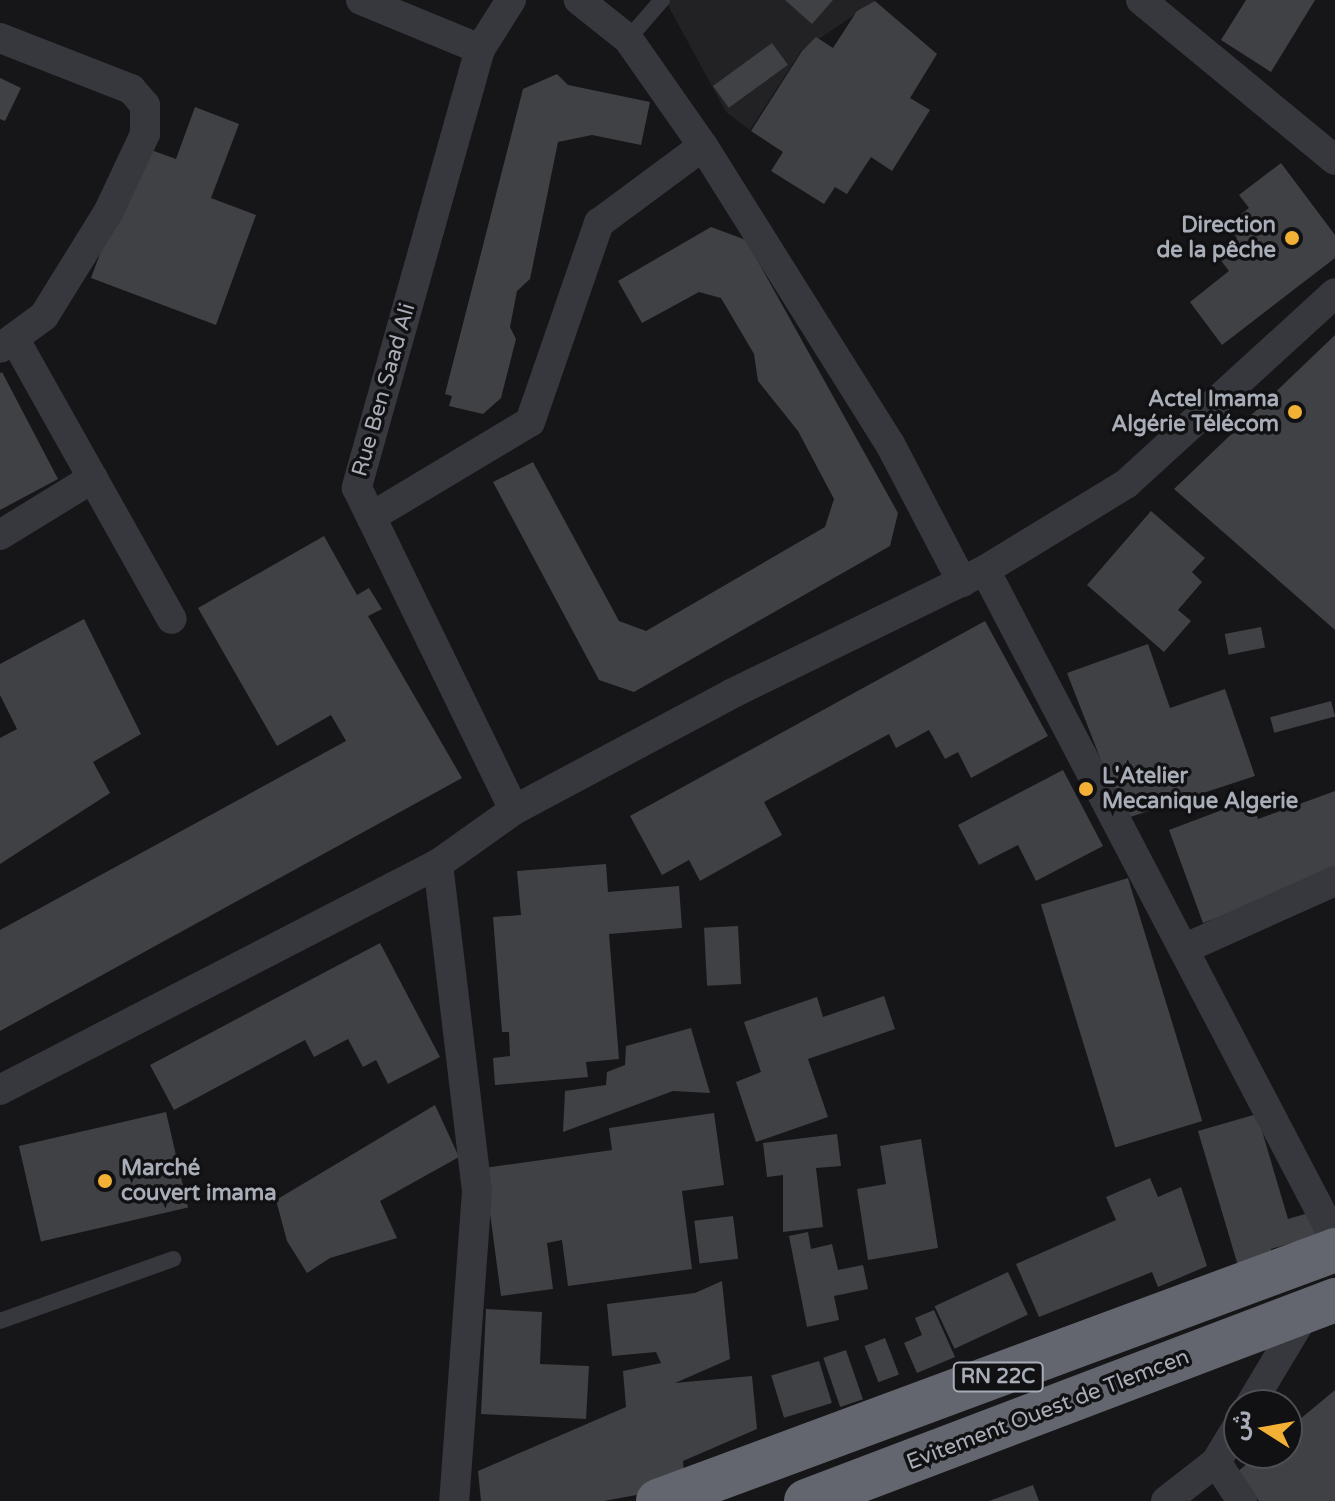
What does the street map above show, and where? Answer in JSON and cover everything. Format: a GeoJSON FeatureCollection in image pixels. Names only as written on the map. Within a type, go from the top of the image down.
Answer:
{"type":"FeatureCollection","features":[{"type":"Feature","properties":{"kind":"highway","name":"RN 22C"},"geometry":{"type":"LineString","coordinates":[[658,1501],[1335,1250]]}},
{"type":"Feature","properties":{"kind":"highway","name":"Evitement Ouest de Tlemcen"},"geometry":{"type":"LineString","coordinates":[[806,1501],[1321,1305]]}},
{"type":"Feature","properties":{"kind":"street"},"geometry":{"type":"LineString","coordinates":[[361,0],[480,49]]}},
{"type":"Feature","properties":{"kind":"street","name":"Rue Ben Saad Ali"},"geometry":{"type":"LineString","coordinates":[[511,0],[480,49],[357,488],[514,810]]}},
{"type":"Feature","properties":{"kind":"street"},"geometry":{"type":"LineString","coordinates":[[579,0],[628,39],[703,146],[973,576],[1188,947],[1335,1239]]}},
{"type":"Feature","properties":{"kind":"street"},"geometry":{"type":"LineString","coordinates":[[1141,0],[1335,160]]}},
{"type":"Feature","properties":{"kind":"street"},"geometry":{"type":"LineString","coordinates":[[0,38],[131,89],[145,105],[145,134],[109,211],[44,316],[7,343],[93,478],[172,619]]}},
{"type":"Feature","properties":{"kind":"street"},"geometry":{"type":"LineString","coordinates":[[371,517],[530,422],[599,223],[703,146]]}},
{"type":"Feature","properties":{"kind":"street"},"geometry":{"type":"LineString","coordinates":[[0,1090],[438,864],[514,810],[973,576],[1126,484],[1335,293]]}},
{"type":"Feature","properties":{"kind":"street"},"geometry":{"type":"LineString","coordinates":[[0,535],[93,478]]}},
{"type":"Feature","properties":{"kind":"street"},"geometry":{"type":"LineString","coordinates":[[438,864],[477,1191],[454,1501]]}},
{"type":"Feature","properties":{"kind":"street"},"geometry":{"type":"LineString","coordinates":[[1188,947],[1335,881]]}},
{"type":"Feature","properties":{"kind":"street"},"geometry":{"type":"LineString","coordinates":[[1261,1389],[1321,1305]]}},
{"type":"Feature","properties":{"kind":"street"},"geometry":{"type":"LineString","coordinates":[[1166,1501],[1216,1462],[1223,1450]]}},
{"type":"Feature","properties":{"kind":"street"},"geometry":{"type":"LineString","coordinates":[[1216,1462],[1242,1501]]}},
{"type":"Feature","properties":{"kind":"lane"},"geometry":{"type":"LineString","coordinates":[[628,39],[662,0]]}},
{"type":"Feature","properties":{"kind":"lane"},"geometry":{"type":"LineString","coordinates":[[0,1321],[173,1259]]}},
{"type":"Feature","properties":{"kind":"shaded area"},"geometry":{"type":"Polygon","coordinates":[[[665,0],[875,1],[801,51],[750,130],[726,112],[665,0]]]}},
{"type":"Feature","properties":{"kind":"building"},"geometry":{"type":"Polygon","coordinates":[[[785,0],[833,0],[812,24],[785,0]]]}},
{"type":"Feature","properties":{"kind":"building"},"geometry":{"type":"Polygon","coordinates":[[[1246,0],[1315,0],[1271,72],[1221,40],[1246,0]]]}},
{"type":"Feature","properties":{"kind":"building"},"geometry":{"type":"Polygon","coordinates":[[[875,1],[937,54],[910,98],[930,110],[892,171],[871,157],[847,194],[835,187],[824,204],[771,171],[783,152],[751,131],[802,51],[816,37],[833,48],[857,11],[875,1]]]}},
{"type":"Feature","properties":{"kind":"building"},"geometry":{"type":"Polygon","coordinates":[[[772,43],[788,65],[729,108],[713,86],[772,43]]]}},
{"type":"Feature","properties":{"kind":"building"},"geometry":{"type":"Polygon","coordinates":[[[557,74],[568,85],[650,102],[641,145],[592,135],[558,142],[530,279],[517,291],[510,327],[516,339],[501,398],[483,414],[449,406],[452,396],[445,394],[523,89],[557,74]]]}},
{"type":"Feature","properties":{"kind":"building"},"geometry":{"type":"Polygon","coordinates":[[[0,78],[21,88],[5,121],[0,119],[0,78]]]}},
{"type":"Feature","properties":{"kind":"building"},"geometry":{"type":"Polygon","coordinates":[[[195,107],[239,124],[211,198],[256,215],[216,325],[91,278],[140,146],[176,159],[195,107]]]}},
{"type":"Feature","properties":{"kind":"building"},"geometry":{"type":"Polygon","coordinates":[[[1281,163],[1335,235],[1335,258],[1222,345],[1190,302],[1229,271],[1216,254],[1237,238],[1227,225],[1249,208],[1239,195],[1281,163]]]}},
{"type":"Feature","properties":{"kind":"building"},"geometry":{"type":"Polygon","coordinates":[[[711,227],[746,240],[898,513],[890,546],[634,692],[599,680],[493,482],[533,462],[619,621],[646,631],[825,527],[834,499],[798,431],[758,381],[754,354],[721,298],[699,292],[642,323],[618,281],[711,227]]]}},
{"type":"Feature","properties":{"kind":"building","name":"Actel Imama Algérie Télécom"},"geometry":{"type":"Polygon","coordinates":[[[1335,335],[1335,630],[1174,489],[1335,335]]]}},
{"type":"Feature","properties":{"kind":"building"},"geometry":{"type":"Polygon","coordinates":[[[0,373],[58,479],[0,510],[0,373]]]}},
{"type":"Feature","properties":{"kind":"building"},"geometry":{"type":"Polygon","coordinates":[[[1151,511],[1205,558],[1192,572],[1202,582],[1178,610],[1191,621],[1164,652],[1087,585],[1151,511]]]}},
{"type":"Feature","properties":{"kind":"building"},"geometry":{"type":"Polygon","coordinates":[[[324,536],[357,595],[369,588],[382,609],[368,616],[462,778],[0,1031],[0,930],[346,741],[331,715],[277,746],[198,608],[324,536]]]}},
{"type":"Feature","properties":{"kind":"building"},"geometry":{"type":"Polygon","coordinates":[[[84,619],[141,734],[93,762],[110,793],[0,864],[0,738],[17,729],[0,695],[0,664],[84,619]]]}},
{"type":"Feature","properties":{"kind":"building"},"geometry":{"type":"Polygon","coordinates":[[[985,621],[1048,736],[971,778],[958,752],[945,759],[929,730],[896,748],[889,734],[764,802],[782,835],[700,881],[689,860],[662,875],[630,816],[985,621]]]}},
{"type":"Feature","properties":{"kind":"building"},"geometry":{"type":"Polygon","coordinates":[[[1261,627],[1265,648],[1229,655],[1225,634],[1261,627]]]}},
{"type":"Feature","properties":{"kind":"building"},"geometry":{"type":"Polygon","coordinates":[[[1148,644],[1170,708],[1225,689],[1255,776],[1124,819],[1067,673],[1148,644]]]}},
{"type":"Feature","properties":{"kind":"building"},"geometry":{"type":"Polygon","coordinates":[[[1331,701],[1335,716],[1274,733],[1270,717],[1331,701]]]}},
{"type":"Feature","properties":{"kind":"building"},"geometry":{"type":"Polygon","coordinates":[[[1063,770],[1103,846],[1036,881],[1018,845],[979,865],[958,825],[1063,770]]]}},
{"type":"Feature","properties":{"kind":"building"},"geometry":{"type":"Polygon","coordinates":[[[1335,791],[1335,873],[1203,923],[1169,830],[1251,799],[1258,819],[1335,791]]]}},
{"type":"Feature","properties":{"kind":"building"},"geometry":{"type":"Polygon","coordinates":[[[606,864],[608,892],[679,886],[682,928],[609,934],[619,1059],[586,1062],[588,1077],[495,1085],[493,1058],[510,1056],[509,1032],[502,1032],[493,917],[521,915],[517,871],[606,864]]]}},
{"type":"Feature","properties":{"kind":"building"},"geometry":{"type":"Polygon","coordinates":[[[1128,878],[1202,1121],[1115,1148],[1041,905],[1128,878]]]}},
{"type":"Feature","properties":{"kind":"building"},"geometry":{"type":"Polygon","coordinates":[[[738,926],[741,984],[707,986],[704,928],[738,926]]]}},
{"type":"Feature","properties":{"kind":"building"},"geometry":{"type":"Polygon","coordinates":[[[380,943],[440,1057],[388,1084],[376,1060],[363,1067],[348,1039],[314,1057],[305,1040],[174,1110],[150,1065],[380,943]]]}},
{"type":"Feature","properties":{"kind":"building"},"geometry":{"type":"Polygon","coordinates":[[[884,996],[895,1029],[808,1059],[828,1117],[756,1142],[736,1082],[761,1072],[744,1022],[817,997],[823,1017],[884,996]]]}},
{"type":"Feature","properties":{"kind":"building"},"geometry":{"type":"Polygon","coordinates":[[[691,1028],[710,1093],[673,1091],[563,1132],[565,1091],[606,1085],[607,1072],[625,1065],[626,1046],[691,1028]]]}},
{"type":"Feature","properties":{"kind":"building"},"geometry":{"type":"Polygon","coordinates":[[[435,1105],[459,1157],[380,1201],[397,1238],[330,1258],[307,1273],[287,1241],[276,1200],[435,1105]]]}},
{"type":"Feature","properties":{"kind":"building","name":"Marché couvert imama"},"geometry":{"type":"Polygon","coordinates":[[[166,1112],[188,1207],[41,1241],[19,1146],[166,1112]]]}},
{"type":"Feature","properties":{"kind":"building"},"geometry":{"type":"Polygon","coordinates":[[[714,1113],[724,1185],[682,1191],[692,1269],[568,1286],[562,1240],[547,1243],[553,1289],[501,1296],[484,1168],[612,1150],[609,1128],[714,1113]]]}},
{"type":"Feature","properties":{"kind":"building"},"geometry":{"type":"Polygon","coordinates":[[[1257,1114],[1288,1219],[1312,1212],[1319,1235],[1271,1249],[1276,1266],[1241,1276],[1198,1131],[1257,1114]]]}},
{"type":"Feature","properties":{"kind":"building"},"geometry":{"type":"Polygon","coordinates":[[[837,1134],[841,1166],[816,1168],[823,1227],[783,1232],[783,1175],[767,1177],[763,1143],[837,1134]]]}},
{"type":"Feature","properties":{"kind":"building"},"geometry":{"type":"Polygon","coordinates":[[[921,1139],[938,1248],[868,1260],[857,1189],[886,1184],[880,1146],[921,1139]]]}},
{"type":"Feature","properties":{"kind":"building"},"geometry":{"type":"Polygon","coordinates":[[[1150,1178],[1158,1197],[1181,1187],[1207,1266],[1158,1287],[1152,1272],[1039,1317],[1016,1264],[1116,1220],[1106,1197],[1150,1178]]]}},
{"type":"Feature","properties":{"kind":"building"},"geometry":{"type":"Polygon","coordinates":[[[733,1216],[738,1259],[700,1263],[694,1221],[733,1216]]]}},
{"type":"Feature","properties":{"kind":"building"},"geometry":{"type":"Polygon","coordinates":[[[808,1232],[811,1249],[832,1244],[838,1270],[863,1265],[868,1289],[834,1296],[839,1320],[807,1327],[789,1236],[808,1232]]]}},
{"type":"Feature","properties":{"kind":"building"},"geometry":{"type":"Polygon","coordinates":[[[1008,1272],[1028,1315],[954,1349],[935,1306],[1008,1272]]]}},
{"type":"Feature","properties":{"kind":"building"},"geometry":{"type":"Polygon","coordinates":[[[722,1281],[730,1359],[675,1383],[752,1376],[757,1429],[683,1461],[685,1486],[604,1501],[481,1501],[478,1471],[626,1407],[623,1371],[661,1363],[656,1352],[612,1356],[607,1304],[695,1293],[722,1281]]]}},
{"type":"Feature","properties":{"kind":"building"},"geometry":{"type":"Polygon","coordinates":[[[486,1309],[542,1312],[540,1364],[589,1366],[586,1419],[481,1414],[486,1309]]]}},
{"type":"Feature","properties":{"kind":"building"},"geometry":{"type":"Polygon","coordinates":[[[934,1310],[955,1357],[917,1373],[904,1343],[922,1335],[915,1318],[934,1310]]]}},
{"type":"Feature","properties":{"kind":"building"},"geometry":{"type":"Polygon","coordinates":[[[885,1338],[899,1374],[878,1382],[864,1346],[885,1338]]]}},
{"type":"Feature","properties":{"kind":"building"},"geometry":{"type":"Polygon","coordinates":[[[846,1350],[863,1399],[840,1407],[823,1358],[846,1350]]]}},
{"type":"Feature","properties":{"kind":"building"},"geometry":{"type":"Polygon","coordinates":[[[819,1361],[832,1403],[784,1418],[771,1376],[819,1361]]]}},
{"type":"Feature","properties":{"kind":"building"},"geometry":{"type":"Polygon","coordinates":[[[1335,1390],[1335,1501],[1259,1501],[1236,1473],[1241,1469],[1303,1469],[1303,1417],[1335,1390]]]}},
{"type":"Feature","properties":{"kind":"building"},"geometry":{"type":"Polygon","coordinates":[[[1033,1485],[1039,1501],[989,1501],[1033,1485]]]}},
{"type":"Feature","properties":{"kind":"place","name":"Direction de la pêche"},"geometry":{"type":"Point","coordinates":[1292,238]}},
{"type":"Feature","properties":{"kind":"place","name":"Actel Imama Algérie Télécom"},"geometry":{"type":"Point","coordinates":[1295,412]}},
{"type":"Feature","properties":{"kind":"place","name":"L'Atelier Mecanique Algerie"},"geometry":{"type":"Point","coordinates":[1086,789]}},
{"type":"Feature","properties":{"kind":"place","name":"Marché couvert imama"},"geometry":{"type":"Point","coordinates":[105,1181]}}]}
